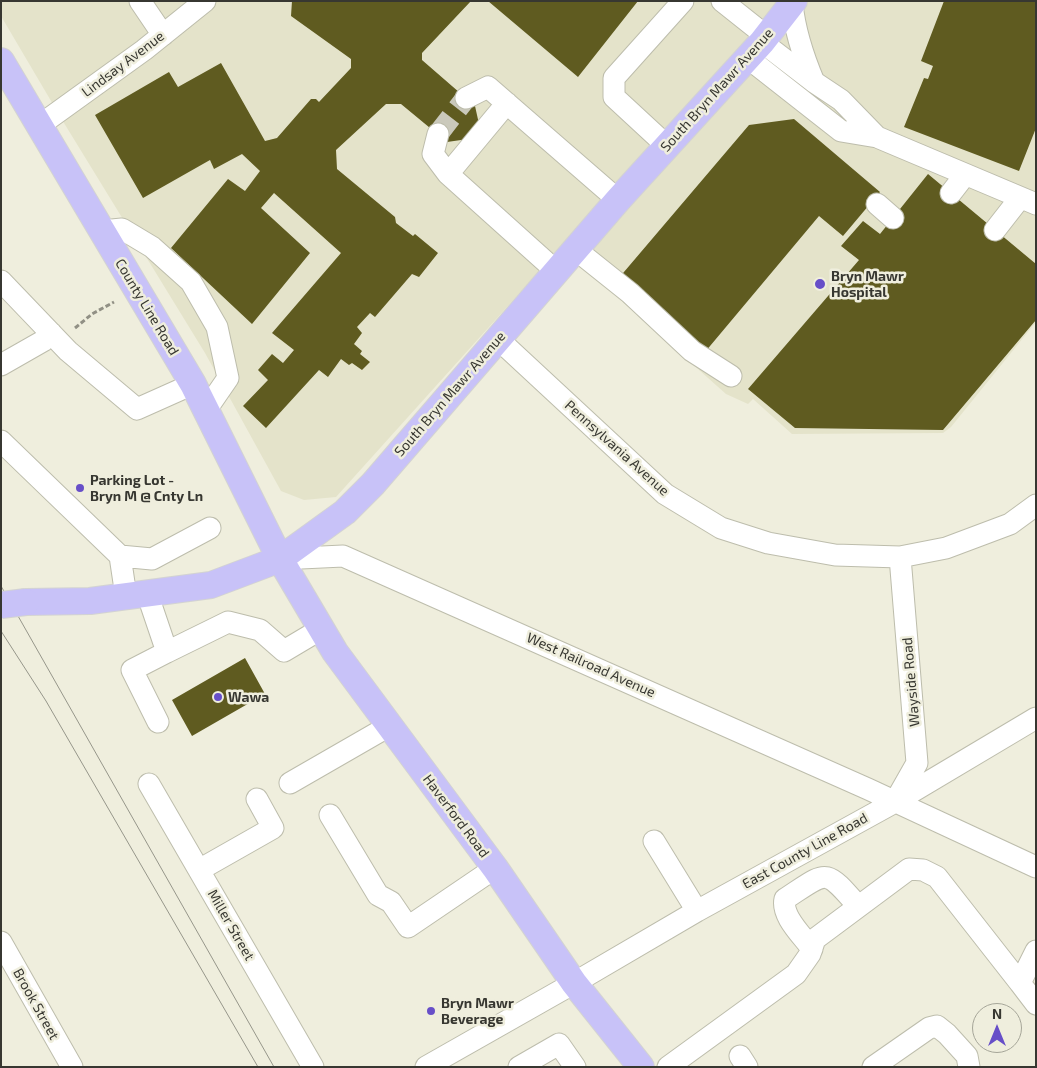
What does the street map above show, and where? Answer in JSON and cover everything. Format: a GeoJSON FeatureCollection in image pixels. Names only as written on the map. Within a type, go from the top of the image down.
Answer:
{"type":"FeatureCollection","features":[{"type":"Feature","properties":{"kind":"main road","name":"South Bryn Mawr Avenue"},"geometry":{"type":"LineString","coordinates":[[14,604],[90,601],[211,585],[280,559],[345,512],[373,484],[618,200],[759,45],[793,2]]}},
{"type":"Feature","properties":{"kind":"main road","name":"County Line Road"},"geometry":{"type":"LineString","coordinates":[[1,61],[193,384],[280,559]]}},
{"type":"Feature","properties":{"kind":"main road","name":"Haverford Road"},"geometry":{"type":"LineString","coordinates":[[280,559],[335,652],[495,868],[574,983],[641,1067]]}},
{"type":"Feature","properties":{"kind":"street"},"geometry":{"type":"LineString","coordinates":[[140,1],[163,35]]}},
{"type":"Feature","properties":{"kind":"street","name":"Lindsay Avenue"},"geometry":{"type":"LineString","coordinates":[[40,125],[163,35],[205,1]]}},
{"type":"Feature","properties":{"kind":"street"},"geometry":{"type":"LineString","coordinates":[[667,146],[614,97],[614,78],[683,1]]}},
{"type":"Feature","properties":{"kind":"street"},"geometry":{"type":"LineString","coordinates":[[722,1],[824,118],[841,131],[877,138],[1028,201],[995,230]]}},
{"type":"Feature","properties":{"kind":"street"},"geometry":{"type":"LineString","coordinates":[[793,2],[794,26],[814,82]]}},
{"type":"Feature","properties":{"kind":"street"},"geometry":{"type":"LineString","coordinates":[[759,45],[841,100],[877,138]]}},
{"type":"Feature","properties":{"kind":"street"},"geometry":{"type":"LineString","coordinates":[[466,98],[488,87],[618,200]]}},
{"type":"Feature","properties":{"kind":"street"},"geometry":{"type":"LineString","coordinates":[[824,118],[841,100]]}},
{"type":"Feature","properties":{"kind":"street"},"geometry":{"type":"LineString","coordinates":[[448,174],[507,103]]}},
{"type":"Feature","properties":{"kind":"street"},"geometry":{"type":"LineString","coordinates":[[438,134],[433,154],[448,174],[556,271]]}},
{"type":"Feature","properties":{"kind":"street"},"geometry":{"type":"LineString","coordinates":[[951,193],[965,175]]}},
{"type":"Feature","properties":{"kind":"street"},"geometry":{"type":"LineString","coordinates":[[877,204],[893,218]]}},
{"type":"Feature","properties":{"kind":"street"},"geometry":{"type":"LineString","coordinates":[[102,231],[122,229],[152,247],[191,282],[196,289],[217,327],[228,378],[206,410]]}},
{"type":"Feature","properties":{"kind":"street"},"geometry":{"type":"LineString","coordinates":[[575,249],[630,293],[692,351],[730,376]]}},
{"type":"Feature","properties":{"kind":"street"},"geometry":{"type":"LineString","coordinates":[[1,281],[60,333],[68,351],[137,409],[193,384]]}},
{"type":"Feature","properties":{"kind":"street"},"geometry":{"type":"LineString","coordinates":[[1,365],[60,333]]}},
{"type":"Feature","properties":{"kind":"street","name":"Pennsylvania Avenue"},"geometry":{"type":"LineString","coordinates":[[498,338],[665,494],[722,528],[768,543],[835,555],[900,557],[946,548],[1010,524],[1036,505]]}},
{"type":"Feature","properties":{"kind":"street"},"geometry":{"type":"LineString","coordinates":[[1,441],[120,556],[136,594],[166,652]]}},
{"type":"Feature","properties":{"kind":"street"},"geometry":{"type":"LineString","coordinates":[[120,556],[152,559],[210,528]]}},
{"type":"Feature","properties":{"kind":"street","name":"West Railroad Avenue"},"geometry":{"type":"LineString","coordinates":[[280,559],[343,556],[895,802],[1036,867]]}},
{"type":"Feature","properties":{"kind":"street","name":"Wayside Road"},"geometry":{"type":"LineString","coordinates":[[895,802],[918,763],[900,557]]}},
{"type":"Feature","properties":{"kind":"street"},"geometry":{"type":"LineString","coordinates":[[158,722],[132,670],[228,622],[260,630],[284,651],[321,629]]}},
{"type":"Feature","properties":{"kind":"street","name":"East County Line Road"},"geometry":{"type":"LineString","coordinates":[[426,1067],[697,911],[895,802],[1036,718]]}},
{"type":"Feature","properties":{"kind":"street"},"geometry":{"type":"LineString","coordinates":[[290,784],[389,726]]}},
{"type":"Feature","properties":{"kind":"street","name":"Miller Street"},"geometry":{"type":"LineString","coordinates":[[150,784],[313,1067]]}},
{"type":"Feature","properties":{"kind":"street"},"geometry":{"type":"LineString","coordinates":[[199,870],[273,828],[257,799]]}},
{"type":"Feature","properties":{"kind":"street"},"geometry":{"type":"LineString","coordinates":[[330,815],[378,895],[391,902],[408,926],[495,868]]}},
{"type":"Feature","properties":{"kind":"street"},"geometry":{"type":"LineString","coordinates":[[654,841],[697,911]]}},
{"type":"Feature","properties":{"kind":"street"},"geometry":{"type":"LineString","coordinates":[[668,1067],[796,974],[812,949],[815,939],[909,869],[923,870],[937,876],[1036,1004]]}},
{"type":"Feature","properties":{"kind":"street"},"geometry":{"type":"LineString","coordinates":[[812,949],[788,917],[783,906],[785,899],[816,878],[828,876],[835,880],[858,906]]}},
{"type":"Feature","properties":{"kind":"street","name":"Brook Street"},"geometry":{"type":"LineString","coordinates":[[1,942],[72,1067]]}},
{"type":"Feature","properties":{"kind":"street"},"geometry":{"type":"LineString","coordinates":[[1020,983],[1036,951]]}},
{"type":"Feature","properties":{"kind":"street"},"geometry":{"type":"LineString","coordinates":[[873,1067],[929,1028],[937,1026],[967,1056],[969,1067]]}},
{"type":"Feature","properties":{"kind":"street"},"geometry":{"type":"LineString","coordinates":[[519,1067],[559,1044],[575,1067]]}},
{"type":"Feature","properties":{"kind":"path"},"geometry":{"type":"LineString","coordinates":[[60,333],[114,302]]}},
{"type":"Feature","properties":{"kind":"shaded area","name":"Bryn Mawr Hospital"},"geometry":{"type":"Polygon","coordinates":[[[1,1],[1036,1],[1036,322],[951,427],[943,433],[792,434],[753,399],[748,404],[726,394],[561,247],[336,497],[304,500],[281,491],[205,353],[64,123],[1,16],[1,1]]]}},
{"type":"Feature","properties":{"kind":"building"},"geometry":{"type":"Polygon","coordinates":[[[292,1],[471,1],[422,53],[422,60],[475,106],[479,124],[468,139],[447,142],[401,104],[386,104],[336,150],[337,169],[395,217],[396,223],[413,236],[415,234],[438,253],[419,277],[412,274],[375,317],[370,313],[357,327],[362,333],[354,344],[362,351],[360,354],[370,362],[362,370],[352,363],[349,365],[341,359],[328,377],[319,370],[266,428],[243,406],[268,380],[258,370],[272,354],[283,363],[294,350],[272,333],[341,253],[274,193],[261,208],[310,253],[252,324],[171,248],[228,179],[245,191],[260,171],[242,154],[214,169],[210,160],[143,198],[95,115],[169,72],[178,87],[221,63],[265,141],[277,138],[311,99],[316,99],[319,102],[351,68],[351,59],[291,16],[292,1]]]}},
{"type":"Feature","properties":{"kind":"building"},"geometry":{"type":"Polygon","coordinates":[[[488,1],[638,1],[578,77],[488,1]]]}},
{"type":"Feature","properties":{"kind":"building"},"geometry":{"type":"Polygon","coordinates":[[[944,1],[1036,1],[1036,128],[1019,171],[904,127],[924,78],[928,79],[933,66],[921,61],[944,1]]]}},
{"type":"Feature","properties":{"kind":"building"},"geometry":{"type":"Polygon","coordinates":[[[794,119],[880,192],[843,236],[819,216],[705,352],[618,279],[749,125],[794,119]]]}},
{"type":"Feature","properties":{"kind":"building"},"geometry":{"type":"Polygon","coordinates":[[[928,174],[1036,264],[1036,320],[943,430],[795,428],[748,389],[859,260],[841,246],[863,221],[880,234],[928,174]]]}},
{"type":"Feature","properties":{"kind":"building","name":"Wawa"},"geometry":{"type":"Polygon","coordinates":[[[245,658],[265,694],[192,736],[172,700],[245,658]]]}},
{"type":"Feature","properties":{"kind":"tunnel"},"geometry":{"type":"LineString","coordinates":[[438,134],[466,98]]}},
{"type":"Feature","properties":{"kind":"tram line"},"geometry":{"type":"LineString","coordinates":[[1,586],[274,1067]]}},
{"type":"Feature","properties":{"kind":"tram line"},"geometry":{"type":"LineString","coordinates":[[1,631],[46,701],[258,1067]]}},
{"type":"Feature","properties":{"kind":"place","name":"Bryn Mawr Hospital"},"geometry":{"type":"Point","coordinates":[820,284]}},
{"type":"Feature","properties":{"kind":"place","name":"Parking Lot - Bryn M @ Cnty Ln"},"geometry":{"type":"Point","coordinates":[80,488]}},
{"type":"Feature","properties":{"kind":"place","name":"Wawa"},"geometry":{"type":"Point","coordinates":[218,697]}},
{"type":"Feature","properties":{"kind":"place","name":"Bryn Mawr Beverage"},"geometry":{"type":"Point","coordinates":[431,1011]}}]}
